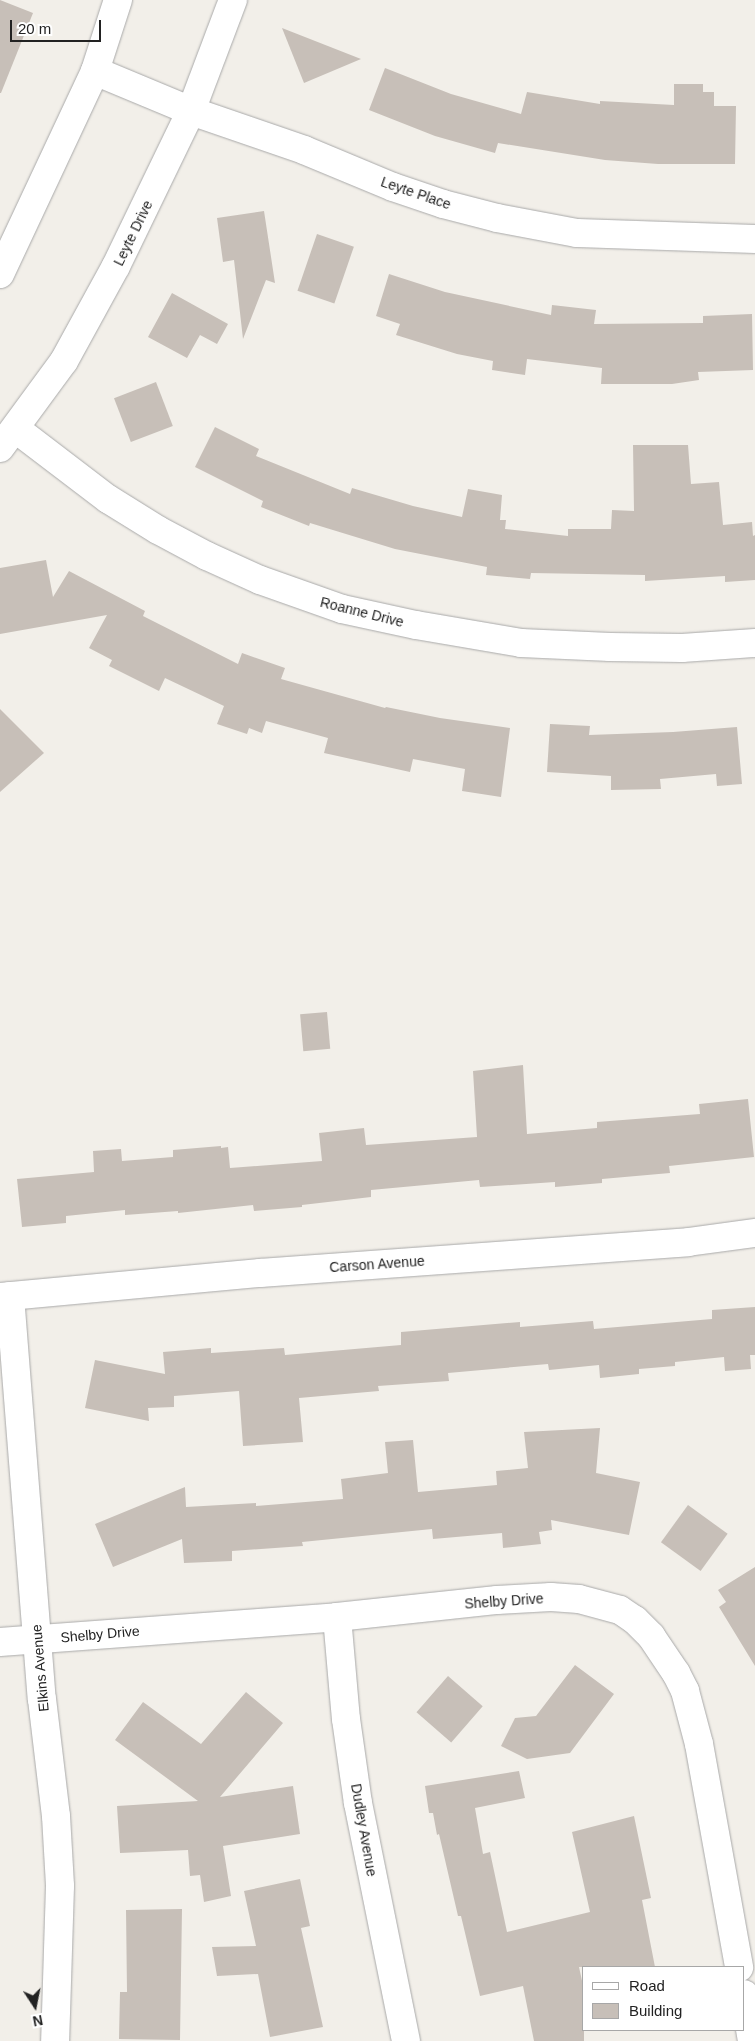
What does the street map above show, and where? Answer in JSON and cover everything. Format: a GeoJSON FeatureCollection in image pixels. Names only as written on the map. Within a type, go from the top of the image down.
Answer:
{"type":"FeatureCollection","features":[{"type":"Feature","properties":{"kind":"street"},"geometry":{"type":"LineString","coordinates":[[0,274],[95,71],[118,0]]}},
{"type":"Feature","properties":{"kind":"street","name":"Leyte Drive"},"geometry":{"type":"LineString","coordinates":[[8,439],[64,361],[112,274],[191,110],[233,0]]}},
{"type":"Feature","properties":{"kind":"street","name":"Leyte Place"},"geometry":{"type":"LineString","coordinates":[[95,71],[191,110],[304,150],[393,187],[444,204],[497,218],[577,233],[755,239]]}},
{"type":"Feature","properties":{"kind":"street","name":"Roanne Drive"},"geometry":{"type":"LineString","coordinates":[[8,439],[158,530],[207,556],[260,580],[342,609],[416,625],[521,643],[664,648],[755,643]]}},
{"type":"Feature","properties":{"kind":"street","name":"Carson Avenue"},"geometry":{"type":"LineString","coordinates":[[5,1296],[260,1273],[688,1242],[755,1233]]}},
{"type":"Feature","properties":{"kind":"street","name":"Elkins Avenue"},"geometry":{"type":"LineString","coordinates":[[5,1296],[47,1754],[56,1816],[60,1886],[55,2041]]}},
{"type":"Feature","properties":{"kind":"street","name":"Shelby Drive"},"geometry":{"type":"LineString","coordinates":[[0,1642],[219,1624],[337,1617],[497,1600],[551,1597],[579,1599],[620,1610],[635,1620],[650,1636],[676,1673],[693,1717],[739,1966]]}},
{"type":"Feature","properties":{"kind":"street","name":"Dudley Avenue"},"geometry":{"type":"LineString","coordinates":[[337,1617],[346,1719],[358,1803],[406,2041]]}},
{"type":"Feature","properties":{"kind":"street"},"geometry":{"type":"LineString","coordinates":[[745,2000],[752,2041]]}},
{"type":"Feature","properties":{"kind":"building"},"geometry":{"type":"Polygon","coordinates":[[[0,0],[33,13],[1,93],[0,93],[0,0]]]}},
{"type":"Feature","properties":{"kind":"building"},"geometry":{"type":"Polygon","coordinates":[[[282,28],[361,59],[304,83],[282,28]]]}},
{"type":"Feature","properties":{"kind":"building"},"geometry":{"type":"Polygon","coordinates":[[[385,68],[451,94],[521,114],[527,92],[600,104],[600,101],[674,105],[674,84],[703,84],[703,92],[714,92],[714,106],[736,106],[735,164],[658,164],[605,160],[498,143],[495,153],[435,136],[369,110],[385,68]]]}},
{"type":"Feature","properties":{"kind":"building"},"geometry":{"type":"Polygon","coordinates":[[[264,211],[275,283],[266,280],[243,339],[234,260],[223,262],[217,218],[264,211]]]}},
{"type":"Feature","properties":{"kind":"building"},"geometry":{"type":"Polygon","coordinates":[[[317,234],[354,247],[334,303],[297,291],[317,234]]]}},
{"type":"Feature","properties":{"kind":"building"},"geometry":{"type":"Polygon","coordinates":[[[389,274],[445,292],[551,315],[552,305],[596,310],[594,324],[703,323],[703,316],[752,314],[753,370],[698,372],[699,380],[672,384],[601,384],[602,368],[527,359],[525,375],[492,370],[493,361],[457,354],[396,335],[400,324],[376,316],[389,274]]]}},
{"type":"Feature","properties":{"kind":"building"},"geometry":{"type":"Polygon","coordinates":[[[172,293],[228,324],[217,344],[200,335],[187,358],[148,337],[172,293]]]}},
{"type":"Feature","properties":{"kind":"building"},"geometry":{"type":"Polygon","coordinates":[[[156,382],[173,426],[131,442],[114,398],[156,382]]]}},
{"type":"Feature","properties":{"kind":"building"},"geometry":{"type":"Polygon","coordinates":[[[215,427],[259,449],[256,456],[350,494],[352,488],[413,506],[462,517],[468,489],[502,495],[500,520],[506,520],[505,529],[568,536],[568,529],[611,529],[612,510],[634,511],[633,445],[688,445],[691,484],[719,482],[723,525],[752,522],[753,536],[755,535],[755,580],[725,582],[725,576],[645,581],[645,575],[531,573],[530,579],[486,575],[487,567],[395,549],[310,523],[309,526],[261,507],[263,501],[195,467],[215,427]]]}},
{"type":"Feature","properties":{"kind":"building"},"geometry":{"type":"Polygon","coordinates":[[[46,560],[53,597],[69,571],[145,611],[143,616],[238,664],[242,653],[285,668],[281,679],[385,708],[510,728],[501,797],[462,791],[465,769],[413,759],[410,772],[324,753],[328,738],[266,721],[262,733],[249,728],[247,734],[217,724],[224,706],[165,678],[159,691],[109,666],[112,660],[89,648],[107,615],[0,634],[0,568],[46,560]]]}},
{"type":"Feature","properties":{"kind":"building"},"geometry":{"type":"Polygon","coordinates":[[[0,709],[44,753],[0,792],[0,709]]]}},
{"type":"Feature","properties":{"kind":"building"},"geometry":{"type":"Polygon","coordinates":[[[550,724],[590,726],[589,735],[673,732],[737,727],[742,784],[717,786],[716,774],[660,779],[661,789],[611,790],[611,776],[547,772],[550,724]]]}},
{"type":"Feature","properties":{"kind":"building"},"geometry":{"type":"Polygon","coordinates":[[[327,1012],[330,1049],[303,1051],[300,1014],[327,1012]]]}},
{"type":"Feature","properties":{"kind":"building"},"geometry":{"type":"Polygon","coordinates":[[[523,1065],[527,1134],[597,1128],[597,1122],[700,1114],[699,1104],[748,1099],[754,1157],[669,1166],[670,1173],[602,1179],[602,1183],[555,1187],[555,1182],[480,1187],[479,1180],[371,1190],[371,1197],[302,1205],[302,1207],[254,1211],[253,1205],[178,1213],[178,1211],[125,1215],[125,1210],[66,1216],[66,1223],[22,1227],[17,1179],[94,1172],[93,1151],[121,1149],[122,1161],[173,1157],[173,1150],[221,1146],[221,1148],[228,1147],[230,1168],[322,1161],[319,1133],[364,1128],[366,1145],[477,1137],[473,1071],[523,1065]]]}},
{"type":"Feature","properties":{"kind":"building"},"geometry":{"type":"Polygon","coordinates":[[[755,1307],[755,1355],[750,1355],[751,1369],[725,1371],[724,1357],[675,1362],[675,1366],[639,1369],[639,1374],[600,1378],[599,1365],[549,1370],[548,1364],[448,1373],[449,1381],[378,1386],[379,1391],[299,1398],[303,1442],[243,1446],[239,1391],[174,1396],[174,1407],[148,1408],[149,1421],[85,1408],[95,1360],[165,1374],[163,1352],[211,1348],[211,1353],[284,1348],[285,1355],[401,1345],[401,1332],[520,1322],[520,1327],[593,1321],[594,1329],[712,1319],[712,1310],[755,1307]]]}},
{"type":"Feature","properties":{"kind":"building"},"geometry":{"type":"Polygon","coordinates":[[[600,1428],[596,1473],[640,1482],[629,1535],[551,1520],[552,1530],[539,1532],[541,1544],[503,1548],[502,1533],[433,1539],[432,1529],[302,1542],[303,1546],[232,1551],[232,1561],[184,1563],[182,1539],[113,1567],[95,1524],[185,1487],[186,1507],[256,1503],[256,1506],[343,1499],[341,1479],[388,1473],[385,1442],[413,1440],[418,1492],[497,1485],[496,1471],[528,1468],[524,1432],[600,1428]]]}},
{"type":"Feature","properties":{"kind":"building"},"geometry":{"type":"Polygon","coordinates":[[[688,1505],[728,1534],[701,1571],[661,1542],[688,1505]]]}},
{"type":"Feature","properties":{"kind":"building"},"geometry":{"type":"Polygon","coordinates":[[[755,1567],[755,1666],[719,1607],[726,1602],[718,1590],[755,1567]]]}},
{"type":"Feature","properties":{"kind":"building"},"geometry":{"type":"Polygon","coordinates":[[[575,1665],[614,1694],[570,1753],[527,1759],[501,1746],[515,1718],[536,1716],[575,1665]]]}},
{"type":"Feature","properties":{"kind":"building"},"geometry":{"type":"Polygon","coordinates":[[[448,1676],[483,1706],[451,1742],[417,1712],[448,1676]]]}},
{"type":"Feature","properties":{"kind":"building"},"geometry":{"type":"Polygon","coordinates":[[[246,1692],[283,1723],[220,1797],[293,1786],[300,1834],[223,1846],[231,1896],[204,1902],[200,1875],[190,1876],[188,1850],[120,1853],[117,1806],[198,1801],[115,1740],[143,1702],[201,1744],[246,1692]]]}},
{"type":"Feature","properties":{"kind":"building"},"geometry":{"type":"Polygon","coordinates":[[[519,1771],[525,1798],[475,1808],[483,1854],[490,1852],[507,1932],[590,1912],[572,1832],[634,1816],[651,1898],[642,1900],[655,1966],[579,1967],[582,1981],[582,2031],[584,2031],[584,2041],[534,2041],[523,1986],[480,1996],[461,1916],[458,1916],[439,1834],[437,1835],[433,1813],[429,1813],[425,1786],[519,1771]]]}},
{"type":"Feature","properties":{"kind":"building"},"geometry":{"type":"Polygon","coordinates":[[[300,1879],[310,1926],[301,1928],[323,2027],[270,2037],[258,1974],[217,1976],[212,1947],[256,1946],[244,1891],[300,1879]]]}},
{"type":"Feature","properties":{"kind":"building"},"geometry":{"type":"Polygon","coordinates":[[[182,1909],[180,2040],[119,2039],[120,1992],[127,1992],[126,1910],[182,1909]]]}}]}
